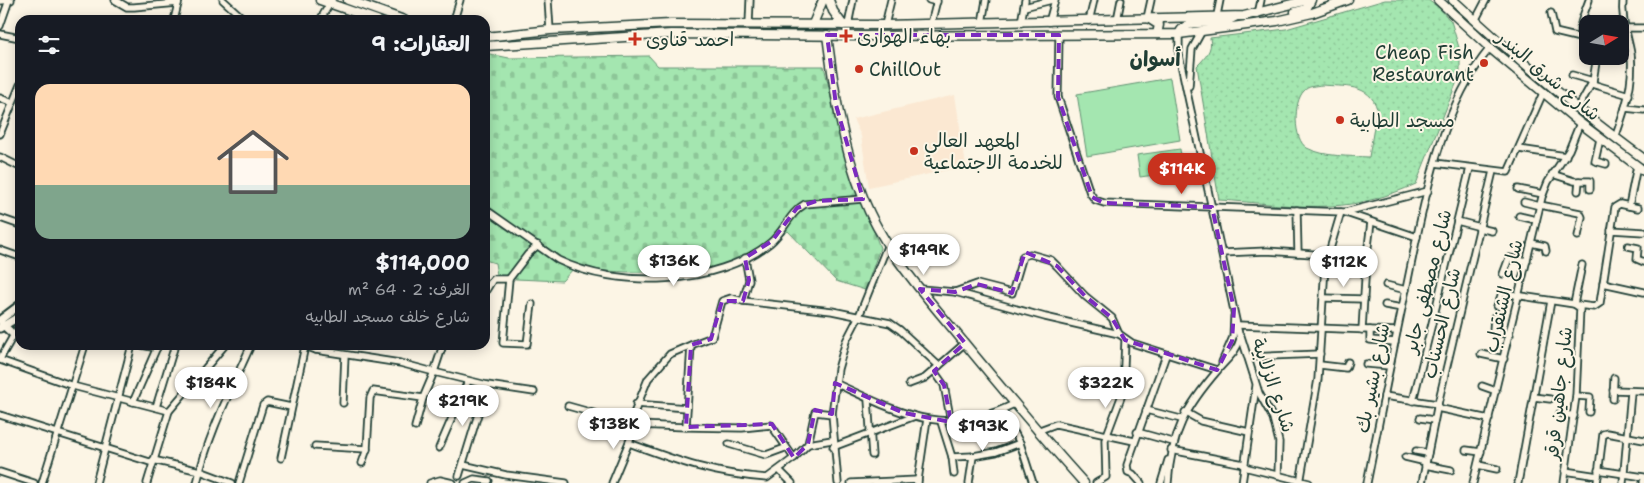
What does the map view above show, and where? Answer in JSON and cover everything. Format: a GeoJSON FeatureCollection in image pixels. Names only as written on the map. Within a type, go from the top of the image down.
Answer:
{"type":"FeatureCollection","features":[{"type":"Feature","properties":{"kind":"main road"},"geometry":{"type":"LineString","coordinates":[[320,0],[331,2],[364,15]]}},
{"type":"Feature","properties":{"kind":"main road"},"geometry":{"type":"LineString","coordinates":[[348,0],[390,15]]}},
{"type":"Feature","properties":{"kind":"main road"},"geometry":{"type":"LineString","coordinates":[[813,24],[823,0]]}},
{"type":"Feature","properties":{"kind":"main road"},"geometry":{"type":"LineString","coordinates":[[829,0],[833,11],[846,25]]}},
{"type":"Feature","properties":{"kind":"main road"},"geometry":{"type":"LineString","coordinates":[[490,36],[550,30],[671,24],[885,25],[1089,21],[1217,15],[1237,16],[1258,14],[1306,0],[1308,7],[1304,10],[1276,16],[1266,23]]}},
{"type":"Feature","properties":{"kind":"main road"},"geometry":{"type":"LineString","coordinates":[[490,46],[671,34],[1179,34],[1266,23],[1312,13],[1348,0]]}},
{"type":"Feature","properties":{"kind":"main road","name":"شارع شرق البندر"},"geometry":{"type":"LineString","coordinates":[[1438,0],[1490,48],[1580,123],[1644,171]]}},
{"type":"Feature","properties":{"kind":"main road","name":"شارع شرق البندر"},"geometry":{"type":"LineString","coordinates":[[1453,0],[1498,42],[1615,138],[1644,159]]}},
{"type":"Feature","properties":{"kind":"main road"},"geometry":{"type":"LineString","coordinates":[[1179,34],[1181,28],[1187,24],[1224,22],[1237,16]]}},
{"type":"Feature","properties":{"kind":"main road"},"geometry":{"type":"LineString","coordinates":[[1147,18],[1159,25],[1157,34]]}},
{"type":"Feature","properties":{"kind":"main road"},"geometry":{"type":"LineString","coordinates":[[550,30],[550,42]]}},
{"type":"Feature","properties":{"kind":"main road"},"geometry":{"type":"LineString","coordinates":[[534,32],[532,36],[536,43]]}},
{"type":"Feature","properties":{"kind":"main road"},"geometry":{"type":"LineString","coordinates":[[827,35],[836,105],[850,159],[864,199],[888,244],[920,290],[1014,404],[1084,483]]}},
{"type":"Feature","properties":{"kind":"street"},"geometry":{"type":"LineString","coordinates":[[0,1],[10,0],[0,26]]}},
{"type":"Feature","properties":{"kind":"street"},"geometry":{"type":"LineString","coordinates":[[115,0],[127,7],[134,8],[178,1],[175,15]]}},
{"type":"Feature","properties":{"kind":"street"},"geometry":{"type":"LineString","coordinates":[[223,0],[240,15]]}},
{"type":"Feature","properties":{"kind":"street"},"geometry":{"type":"LineString","coordinates":[[456,15],[460,0]]}},
{"type":"Feature","properties":{"kind":"street"},"geometry":{"type":"LineString","coordinates":[[548,0],[550,30]]}},
{"type":"Feature","properties":{"kind":"street"},"geometry":{"type":"LineString","coordinates":[[749,24],[750,0]]}},
{"type":"Feature","properties":{"kind":"street"},"geometry":{"type":"LineString","coordinates":[[846,25],[852,0]]}},
{"type":"Feature","properties":{"kind":"street"},"geometry":{"type":"LineString","coordinates":[[885,25],[891,0]]}},
{"type":"Feature","properties":{"kind":"street"},"geometry":{"type":"LineString","coordinates":[[929,0],[937,1],[931,24]]}},
{"type":"Feature","properties":{"kind":"street"},"geometry":{"type":"LineString","coordinates":[[982,23],[986,0]]}},
{"type":"Feature","properties":{"kind":"street"},"geometry":{"type":"LineString","coordinates":[[1021,23],[1025,0]]}},
{"type":"Feature","properties":{"kind":"street"},"geometry":{"type":"LineString","coordinates":[[1024,7],[1054,0],[1049,22]]}},
{"type":"Feature","properties":{"kind":"street"},"geometry":{"type":"LineString","coordinates":[[1089,21],[1094,0]]}},
{"type":"Feature","properties":{"kind":"street"},"geometry":{"type":"LineString","coordinates":[[1117,20],[1122,0]]}},
{"type":"Feature","properties":{"kind":"street"},"geometry":{"type":"LineString","coordinates":[[1147,18],[1151,0]]}},
{"type":"Feature","properties":{"kind":"street"},"geometry":{"type":"LineString","coordinates":[[1217,15],[1220,0]]}},
{"type":"Feature","properties":{"kind":"street"},"geometry":{"type":"LineString","coordinates":[[1258,14],[1261,0]]}},
{"type":"Feature","properties":{"kind":"street"},"geometry":{"type":"LineString","coordinates":[[1475,21],[1486,0]]}},
{"type":"Feature","properties":{"kind":"street"},"geometry":{"type":"LineString","coordinates":[[1583,15],[1589,0]]}},
{"type":"Feature","properties":{"kind":"street"},"geometry":{"type":"LineString","coordinates":[[1623,0],[1624,15]]}},
{"type":"Feature","properties":{"kind":"street"},"geometry":{"type":"LineString","coordinates":[[323,15],[331,2]]}},
{"type":"Feature","properties":{"kind":"street"},"geometry":{"type":"LineString","coordinates":[[1551,13],[1555,32],[1579,38]]}},
{"type":"Feature","properties":{"kind":"street"},"geometry":{"type":"LineString","coordinates":[[1629,28],[1644,28]]}},
{"type":"Feature","properties":{"kind":"street"},"geometry":{"type":"LineString","coordinates":[[1189,93],[1191,54],[1195,40],[1202,31]]}},
{"type":"Feature","properties":{"kind":"street"},"geometry":{"type":"LineString","coordinates":[[0,34],[15,37]]}},
{"type":"Feature","properties":{"kind":"street"},"geometry":{"type":"LineString","coordinates":[[1179,34],[1178,51],[1189,93],[1234,309],[1232,341],[1217,370]]}},
{"type":"Feature","properties":{"kind":"street"},"geometry":{"type":"LineString","coordinates":[[1059,35],[1058,97],[1092,197],[1104,203],[1342,212],[1428,191]]}},
{"type":"Feature","properties":{"kind":"street"},"geometry":{"type":"LineString","coordinates":[[1615,138],[1630,95],[1631,57],[1629,47]]}},
{"type":"Feature","properties":{"kind":"street","name":"شارع بشير بك"},"geometry":{"type":"LineString","coordinates":[[1367,483],[1397,331],[1435,163],[1464,84],[1490,48]]}},
{"type":"Feature","properties":{"kind":"street"},"geometry":{"type":"LineString","coordinates":[[1578,108],[1593,83],[1596,65]]}},
{"type":"Feature","properties":{"kind":"street"},"geometry":{"type":"LineString","coordinates":[[1572,75],[1630,95]]}},
{"type":"Feature","properties":{"kind":"street"},"geometry":{"type":"LineString","coordinates":[[1435,163],[1504,173],[1510,170],[1544,93]]}},
{"type":"Feature","properties":{"kind":"street"},"geometry":{"type":"LineString","coordinates":[[0,98],[13,103]]}},
{"type":"Feature","properties":{"kind":"street"},"geometry":{"type":"LineString","coordinates":[[0,134],[15,98]]}},
{"type":"Feature","properties":{"kind":"street"},"geometry":{"type":"LineString","coordinates":[[1625,108],[1644,110]]}},
{"type":"Feature","properties":{"kind":"street","name":"شارع الشنقراب"},"geometry":{"type":"LineString","coordinates":[[1473,483],[1520,296],[1543,194],[1552,174],[1566,156],[1580,123]]}},
{"type":"Feature","properties":{"kind":"street"},"geometry":{"type":"LineString","coordinates":[[1600,139],[1595,161],[1606,164]]}},
{"type":"Feature","properties":{"kind":"street"},"geometry":{"type":"LineString","coordinates":[[1519,149],[1566,156]]}},
{"type":"Feature","properties":{"kind":"street"},"geometry":{"type":"LineString","coordinates":[[0,157],[15,164]]}},
{"type":"Feature","properties":{"kind":"street"},"geometry":{"type":"LineString","coordinates":[[1629,206],[1637,166]]}},
{"type":"Feature","properties":{"kind":"street","name":"شارع مصطفى جابر"},"geometry":{"type":"LineString","coordinates":[[1413,400],[1470,168]]}},
{"type":"Feature","properties":{"kind":"street","name":"شارع الحسناب"},"geometry":{"type":"LineString","coordinates":[[1422,483],[1434,420],[1493,171]]}},
{"type":"Feature","properties":{"kind":"street"},"geometry":{"type":"LineString","coordinates":[[1552,174],[1579,181],[1590,181],[1590,189]]}},
{"type":"Feature","properties":{"kind":"street"},"geometry":{"type":"LineString","coordinates":[[1578,191],[1579,181]]}},
{"type":"Feature","properties":{"kind":"street"},"geometry":{"type":"LineString","coordinates":[[1518,188],[1543,194]]}},
{"type":"Feature","properties":{"kind":"street"},"geometry":{"type":"LineString","coordinates":[[490,212],[558,260],[584,272],[618,278],[690,275],[720,268],[745,258],[770,243],[797,208],[805,204],[864,199]]}},
{"type":"Feature","properties":{"kind":"street"},"geometry":{"type":"LineString","coordinates":[[1524,202],[1580,213],[1582,217],[1578,236]]}},
{"type":"Feature","properties":{"kind":"street"},"geometry":{"type":"LineString","coordinates":[[1582,265],[1576,305],[1598,306],[1615,207],[1618,204],[1638,208]]}},
{"type":"Feature","properties":{"kind":"street"},"geometry":{"type":"LineString","coordinates":[[1297,210],[1298,253]]}},
{"type":"Feature","properties":{"kind":"street"},"geometry":{"type":"LineString","coordinates":[[1342,212],[1417,237]]}},
{"type":"Feature","properties":{"kind":"street"},"geometry":{"type":"LineString","coordinates":[[1300,482],[1320,365],[1327,255],[1342,212]]}},
{"type":"Feature","properties":{"kind":"street"},"geometry":{"type":"LineString","coordinates":[[1519,216],[1536,220]]}},
{"type":"Feature","properties":{"kind":"street"},"geometry":{"type":"LineString","coordinates":[[0,218],[15,223]]}},
{"type":"Feature","properties":{"kind":"street"},"geometry":{"type":"LineString","coordinates":[[1457,221],[1492,231]]}},
{"type":"Feature","properties":{"kind":"street"},"geometry":{"type":"LineString","coordinates":[[1362,330],[1371,222]]}},
{"type":"Feature","properties":{"kind":"street"},"geometry":{"type":"LineString","coordinates":[[1611,230],[1644,232]]}},
{"type":"Feature","properties":{"kind":"street"},"geometry":{"type":"LineString","coordinates":[[1531,242],[1545,246],[1546,251]]}},
{"type":"Feature","properties":{"kind":"street"},"geometry":{"type":"LineString","coordinates":[[838,483],[833,444],[832,414],[835,383],[846,341],[859,316],[888,244]]}},
{"type":"Feature","properties":{"kind":"street"},"geometry":{"type":"LineString","coordinates":[[532,304],[527,344],[503,343],[509,279],[528,254],[538,245]]}},
{"type":"Feature","properties":{"kind":"street"},"geometry":{"type":"LineString","coordinates":[[1628,246],[1638,248],[1638,260],[1644,262]]}},
{"type":"Feature","properties":{"kind":"street"},"geometry":{"type":"LineString","coordinates":[[0,250],[15,255]]}},
{"type":"Feature","properties":{"kind":"street"},"geometry":{"type":"LineString","coordinates":[[1222,253],[1244,251],[1327,255]]}},
{"type":"Feature","properties":{"kind":"street"},"geometry":{"type":"LineString","coordinates":[[1008,306],[1020,266],[1026,254],[1051,260],[1085,296],[1112,318],[1119,334],[1125,340],[1166,355],[1217,370]]}},
{"type":"Feature","properties":{"kind":"street"},"geometry":{"type":"LineString","coordinates":[[743,301],[749,280],[745,258]]}},
{"type":"Feature","properties":{"kind":"street"},"geometry":{"type":"LineString","coordinates":[[1503,274],[1509,258],[1527,261]]}},
{"type":"Feature","properties":{"kind":"street"},"geometry":{"type":"LineString","coordinates":[[490,283],[492,279],[509,279]]}},
{"type":"Feature","properties":{"kind":"street"},"geometry":{"type":"LineString","coordinates":[[1603,283],[1644,292]]}},
{"type":"Feature","properties":{"kind":"street"},"geometry":{"type":"LineString","coordinates":[[955,292],[977,284],[1012,294]]}},
{"type":"Feature","properties":{"kind":"street"},"geometry":{"type":"LineString","coordinates":[[1386,285],[1406,290]]}},
{"type":"Feature","properties":{"kind":"street"},"geometry":{"type":"LineString","coordinates":[[920,290],[955,292],[1119,334]]}},
{"type":"Feature","properties":{"kind":"street","name":"شارع جاهين قرقر"},"geometry":{"type":"LineString","coordinates":[[1497,306],[1501,293],[1576,305],[1581,311],[1576,396],[1564,483]]}},
{"type":"Feature","properties":{"kind":"street"},"geometry":{"type":"LineString","coordinates":[[612,483],[629,443],[636,404],[648,379],[670,354],[712,337],[722,301],[731,298],[859,316],[894,325],[939,366]]}},
{"type":"Feature","properties":{"kind":"street"},"geometry":{"type":"LineString","coordinates":[[1324,298],[1364,299]]}},
{"type":"Feature","properties":{"kind":"street"},"geometry":{"type":"LineString","coordinates":[[1518,483],[1551,301]]}},
{"type":"Feature","properties":{"kind":"street"},"geometry":{"type":"LineString","coordinates":[[1385,305],[1402,308]]}},
{"type":"Feature","properties":{"kind":"street","name":"شارع الزلابية"},"geometry":{"type":"LineString","coordinates":[[1234,309],[1256,383],[1261,396],[1272,414],[1278,437],[1278,476]]}},
{"type":"Feature","properties":{"kind":"street"},"geometry":{"type":"LineString","coordinates":[[1,324],[15,310]]}},
{"type":"Feature","properties":{"kind":"street"},"geometry":{"type":"LineString","coordinates":[[1494,317],[1493,331],[1510,335]]}},
{"type":"Feature","properties":{"kind":"street"},"geometry":{"type":"LineString","coordinates":[[1,324],[15,318]]}},
{"type":"Feature","properties":{"kind":"street"},"geometry":{"type":"LineString","coordinates":[[1,324],[14,334],[0,360],[73,386],[169,411]]}},
{"type":"Feature","properties":{"kind":"street"},"geometry":{"type":"LineString","coordinates":[[1238,325],[1397,331]]}},
{"type":"Feature","properties":{"kind":"street"},"geometry":{"type":"LineString","coordinates":[[1370,330],[1370,340],[1395,342]]}},
{"type":"Feature","properties":{"kind":"street"},"geometry":{"type":"LineString","coordinates":[[1161,483],[1181,419],[1217,370],[1237,348],[1240,334]]}},
{"type":"Feature","properties":{"kind":"street"},"geometry":{"type":"LineString","coordinates":[[1096,483],[1104,479],[1107,474],[1104,455],[1106,435],[1124,392],[1125,340]]}},
{"type":"Feature","properties":{"kind":"street"},"geometry":{"type":"LineString","coordinates":[[909,384],[923,380],[965,343]]}},
{"type":"Feature","properties":{"kind":"street"},"geometry":{"type":"LineString","coordinates":[[686,427],[691,345]]}},
{"type":"Feature","properties":{"kind":"street"},"geometry":{"type":"LineString","coordinates":[[42,483],[84,350]]}},
{"type":"Feature","properties":{"kind":"street"},"geometry":{"type":"LineString","coordinates":[[96,483],[131,350]]}},
{"type":"Feature","properties":{"kind":"street"},"geometry":{"type":"LineString","coordinates":[[133,402],[156,350]]}},
{"type":"Feature","properties":{"kind":"street"},"geometry":{"type":"LineString","coordinates":[[156,408],[173,350]]}},
{"type":"Feature","properties":{"kind":"street"},"geometry":{"type":"LineString","coordinates":[[147,483],[169,411],[221,350]]}},
{"type":"Feature","properties":{"kind":"street"},"geometry":{"type":"LineString","coordinates":[[197,483],[227,395],[249,350]]}},
{"type":"Feature","properties":{"kind":"street"},"geometry":{"type":"LineString","coordinates":[[281,458],[303,350]]}},
{"type":"Feature","properties":{"kind":"street"},"geometry":{"type":"LineString","coordinates":[[327,350],[345,355],[400,363],[468,381],[534,392]]}},
{"type":"Feature","properties":{"kind":"street"},"geometry":{"type":"LineString","coordinates":[[415,427],[423,398],[441,350]]}},
{"type":"Feature","properties":{"kind":"street"},"geometry":{"type":"LineString","coordinates":[[1248,357],[1320,354]]}},
{"type":"Feature","properties":{"kind":"street"},"geometry":{"type":"LineString","coordinates":[[1481,354],[1504,358]]}},
{"type":"Feature","properties":{"kind":"street"},"geometry":{"type":"LineString","coordinates":[[343,402],[345,355]]}},
{"type":"Feature","properties":{"kind":"street"},"geometry":{"type":"LineString","coordinates":[[1141,483],[1126,469],[1134,441],[1166,355]]}},
{"type":"Feature","properties":{"kind":"street"},"geometry":{"type":"LineString","coordinates":[[1320,365],[1346,368],[1348,362]]}},
{"type":"Feature","properties":{"kind":"street"},"geometry":{"type":"LineString","coordinates":[[1366,364],[1390,366]]}},
{"type":"Feature","properties":{"kind":"street"},"geometry":{"type":"LineString","coordinates":[[934,371],[944,385],[951,422]]}},
{"type":"Feature","properties":{"kind":"street"},"geometry":{"type":"LineString","coordinates":[[1613,399],[1614,378]]}},
{"type":"Feature","properties":{"kind":"street"},"geometry":{"type":"LineString","coordinates":[[196,380],[227,395]]}},
{"type":"Feature","properties":{"kind":"street"},"geometry":{"type":"LineString","coordinates":[[439,448],[468,381]]}},
{"type":"Feature","properties":{"kind":"street"},"geometry":{"type":"LineString","coordinates":[[835,383],[868,400],[915,416],[941,422],[951,422],[1002,410],[1014,404]]}},
{"type":"Feature","properties":{"kind":"street"},"geometry":{"type":"LineString","coordinates":[[1242,483],[1256,383]]}},
{"type":"Feature","properties":{"kind":"street"},"geometry":{"type":"LineString","coordinates":[[459,476],[487,384]]}},
{"type":"Feature","properties":{"kind":"street"},"geometry":{"type":"LineString","coordinates":[[1482,386],[1496,391]]}},
{"type":"Feature","properties":{"kind":"street"},"geometry":{"type":"LineString","coordinates":[[1613,390],[1644,391]]}},
{"type":"Feature","properties":{"kind":"street"},"geometry":{"type":"LineString","coordinates":[[362,463],[367,449],[370,398],[373,391],[423,398]]}},
{"type":"Feature","properties":{"kind":"street"},"geometry":{"type":"LineString","coordinates":[[1623,483],[1631,392]]}},
{"type":"Feature","properties":{"kind":"street"},"geometry":{"type":"LineString","coordinates":[[1384,396],[1413,400],[1489,419]]}},
{"type":"Feature","properties":{"kind":"street"},"geometry":{"type":"LineString","coordinates":[[1576,396],[1590,397],[1589,412]]}},
{"type":"Feature","properties":{"kind":"street"},"geometry":{"type":"LineString","coordinates":[[1534,397],[1550,399]]}},
{"type":"Feature","properties":{"kind":"street"},"geometry":{"type":"LineString","coordinates":[[868,400],[872,455]]}},
{"type":"Feature","properties":{"kind":"street"},"geometry":{"type":"LineString","coordinates":[[238,483],[262,405],[267,402],[291,406]]}},
{"type":"Feature","properties":{"kind":"street"},"geometry":{"type":"LineString","coordinates":[[636,404],[687,408]]}},
{"type":"Feature","properties":{"kind":"street"},"geometry":{"type":"LineString","coordinates":[[568,406],[633,424],[742,428],[769,424],[774,427],[785,448],[794,458]]}},
{"type":"Feature","properties":{"kind":"street"},"geometry":{"type":"LineString","coordinates":[[1002,410],[1020,443],[1032,483]]}},
{"type":"Feature","properties":{"kind":"street"},"geometry":{"type":"LineString","coordinates":[[1146,410],[1181,419]]}},
{"type":"Feature","properties":{"kind":"street"},"geometry":{"type":"LineString","coordinates":[[629,443],[672,460],[713,472],[767,478],[794,458],[808,444],[815,412],[832,414]]}},
{"type":"Feature","properties":{"kind":"street"},"geometry":{"type":"LineString","coordinates":[[1185,412],[1201,421],[1248,432]]}},
{"type":"Feature","properties":{"kind":"street"},"geometry":{"type":"LineString","coordinates":[[1560,413],[1574,416]]}},
{"type":"Feature","properties":{"kind":"street"},"geometry":{"type":"LineString","coordinates":[[0,415],[105,450],[153,462],[200,470],[232,483]]}},
{"type":"Feature","properties":{"kind":"street"},"geometry":{"type":"LineString","coordinates":[[808,444],[833,444],[870,433],[915,416]]}},
{"type":"Feature","properties":{"kind":"street"},"geometry":{"type":"LineString","coordinates":[[1420,418],[1434,420]]}},
{"type":"Feature","properties":{"kind":"street"},"geometry":{"type":"LineString","coordinates":[[851,483],[918,481],[927,419]]}},
{"type":"Feature","properties":{"kind":"street"},"geometry":{"type":"LineString","coordinates":[[941,422],[952,457],[954,474]]}},
{"type":"Feature","properties":{"kind":"street"},"geometry":{"type":"LineString","coordinates":[[1037,431],[1056,424],[1134,441]]}},
{"type":"Feature","properties":{"kind":"street"},"geometry":{"type":"LineString","coordinates":[[1138,432],[1173,442]]}},
{"type":"Feature","properties":{"kind":"street"},"geometry":{"type":"LineString","coordinates":[[1597,483],[1603,434],[1644,440]]}},
{"type":"Feature","properties":{"kind":"street"},"geometry":{"type":"LineString","coordinates":[[952,457],[996,452],[1020,443]]}},
{"type":"Feature","properties":{"kind":"street"},"geometry":{"type":"LineString","coordinates":[[729,444],[766,455],[785,448]]}},
{"type":"Feature","properties":{"kind":"street"},"geometry":{"type":"LineString","coordinates":[[315,446],[367,449]]}},
{"type":"Feature","properties":{"kind":"street"},"geometry":{"type":"LineString","coordinates":[[1171,450],[1244,465],[1278,476],[1309,483]]}},
{"type":"Feature","properties":{"kind":"street"},"geometry":{"type":"LineString","coordinates":[[1466,450],[1481,452]]}},
{"type":"Feature","properties":{"kind":"street"},"geometry":{"type":"LineString","coordinates":[[1416,451],[1428,453]]}},
{"type":"Feature","properties":{"kind":"street"},"geometry":{"type":"LineString","coordinates":[[969,483],[973,456]]}},
{"type":"Feature","properties":{"kind":"street"},"geometry":{"type":"LineString","coordinates":[[1168,483],[1169,458]]}},
{"type":"Feature","properties":{"kind":"street"},"geometry":{"type":"LineString","coordinates":[[1405,458],[1451,470]]}},
{"type":"Feature","properties":{"kind":"street"},"geometry":{"type":"LineString","coordinates":[[463,465],[491,472],[566,483]]}},
{"type":"Feature","properties":{"kind":"street"},"geometry":{"type":"LineString","coordinates":[[1478,465],[1497,468]]}},
{"type":"Feature","properties":{"kind":"street"},"geometry":{"type":"LineString","coordinates":[[779,470],[792,483]]}},
{"type":"Feature","properties":{"kind":"street"},"geometry":{"type":"LineString","coordinates":[[1565,471],[1644,477]]}},
{"type":"Feature","properties":{"kind":"street"},"geometry":{"type":"LineString","coordinates":[[0,472],[34,483]]}},
{"type":"Feature","properties":{"kind":"street"},"geometry":{"type":"LineString","coordinates":[[465,483],[474,479],[489,482],[491,472]]}},
{"type":"Feature","properties":{"kind":"street"},"geometry":{"type":"LineString","coordinates":[[430,483],[440,480],[453,483]]}},
{"type":"Feature","properties":{"kind":"highlighted area"},"geometry":{"type":"Polygon","coordinates":[[[827,35],[1059,35],[1058,97],[1092,197],[1104,203],[1212,207],[1234,309],[1232,341],[1217,370],[1125,340],[1112,318],[1085,296],[1057,266],[1025,252],[1012,293],[977,284],[955,292],[920,289],[965,343],[934,371],[944,385],[951,422],[904,413],[835,383],[832,414],[815,410],[808,444],[794,458],[772,424],[686,427],[691,345],[711,339],[722,301],[743,301],[749,280],[745,258],[772,241],[797,208],[816,201],[863,199],[836,105],[827,35]]]}},
{"type":"Feature","properties":{"kind":"shaded area","name":"المعهد العالى للخدمة الاجتماعية"},"geometry":{"type":"Polygon","coordinates":[[[955,95],[966,166],[869,187],[861,136],[853,119],[955,95]]]}},
{"type":"Feature","properties":{"kind":"green space"},"geometry":{"type":"Polygon","coordinates":[[[1385,0],[1428,0],[1438,7],[1451,21],[1460,51],[1460,74],[1416,184],[1374,199],[1341,205],[1303,206],[1219,200],[1197,66],[1209,50],[1210,38],[1286,29],[1385,0]],[[1322,85],[1306,89],[1300,96],[1296,120],[1302,144],[1321,153],[1337,156],[1369,157],[1377,109],[1373,101],[1368,95],[1355,88],[1322,85]]]}},
{"type":"Feature","properties":{"kind":"green space"},"geometry":{"type":"Polygon","coordinates":[[[490,54],[509,58],[649,56],[658,66],[824,66],[840,137],[880,248],[865,290],[836,281],[788,231],[753,254],[737,261],[704,270],[686,272],[619,272],[576,266],[562,281],[516,279],[497,275],[495,263],[490,262],[490,54]]]}},
{"type":"Feature","properties":{"kind":"green space"},"geometry":{"type":"Polygon","coordinates":[[[1170,78],[1180,140],[1087,156],[1077,94],[1170,78]]]}},
{"type":"Feature","properties":{"kind":"green space"},"geometry":{"type":"Polygon","coordinates":[[[1180,149],[1183,171],[1140,177],[1137,155],[1180,149]]]}},
{"type":"Feature","properties":{"kind":"place","name":"بهاء الهوارى"},"geometry":{"type":"Point","coordinates":[846,36]}},
{"type":"Feature","properties":{"kind":"place","name":"احمد قناوى"},"geometry":{"type":"Point","coordinates":[635,39]}},
{"type":"Feature","properties":{"kind":"place","name":"Cheap Fish Restaurant"},"geometry":{"type":"Point","coordinates":[1484,63]}},
{"type":"Feature","properties":{"kind":"place","name":"ChillOut"},"geometry":{"type":"Point","coordinates":[859,69]}},
{"type":"Feature","properties":{"kind":"place","name":"مسجد الطابية"},"geometry":{"type":"Point","coordinates":[1340,120]}},
{"type":"Feature","properties":{"kind":"place","name":"المعهد العالى للخدمة الاجتماعية"},"geometry":{"type":"Point","coordinates":[914,151]}},
{"type":"Feature","properties":{"kind":"district","name":"أسوان"},"geometry":{"type":"Point","coordinates":[1155,59]}}]}
